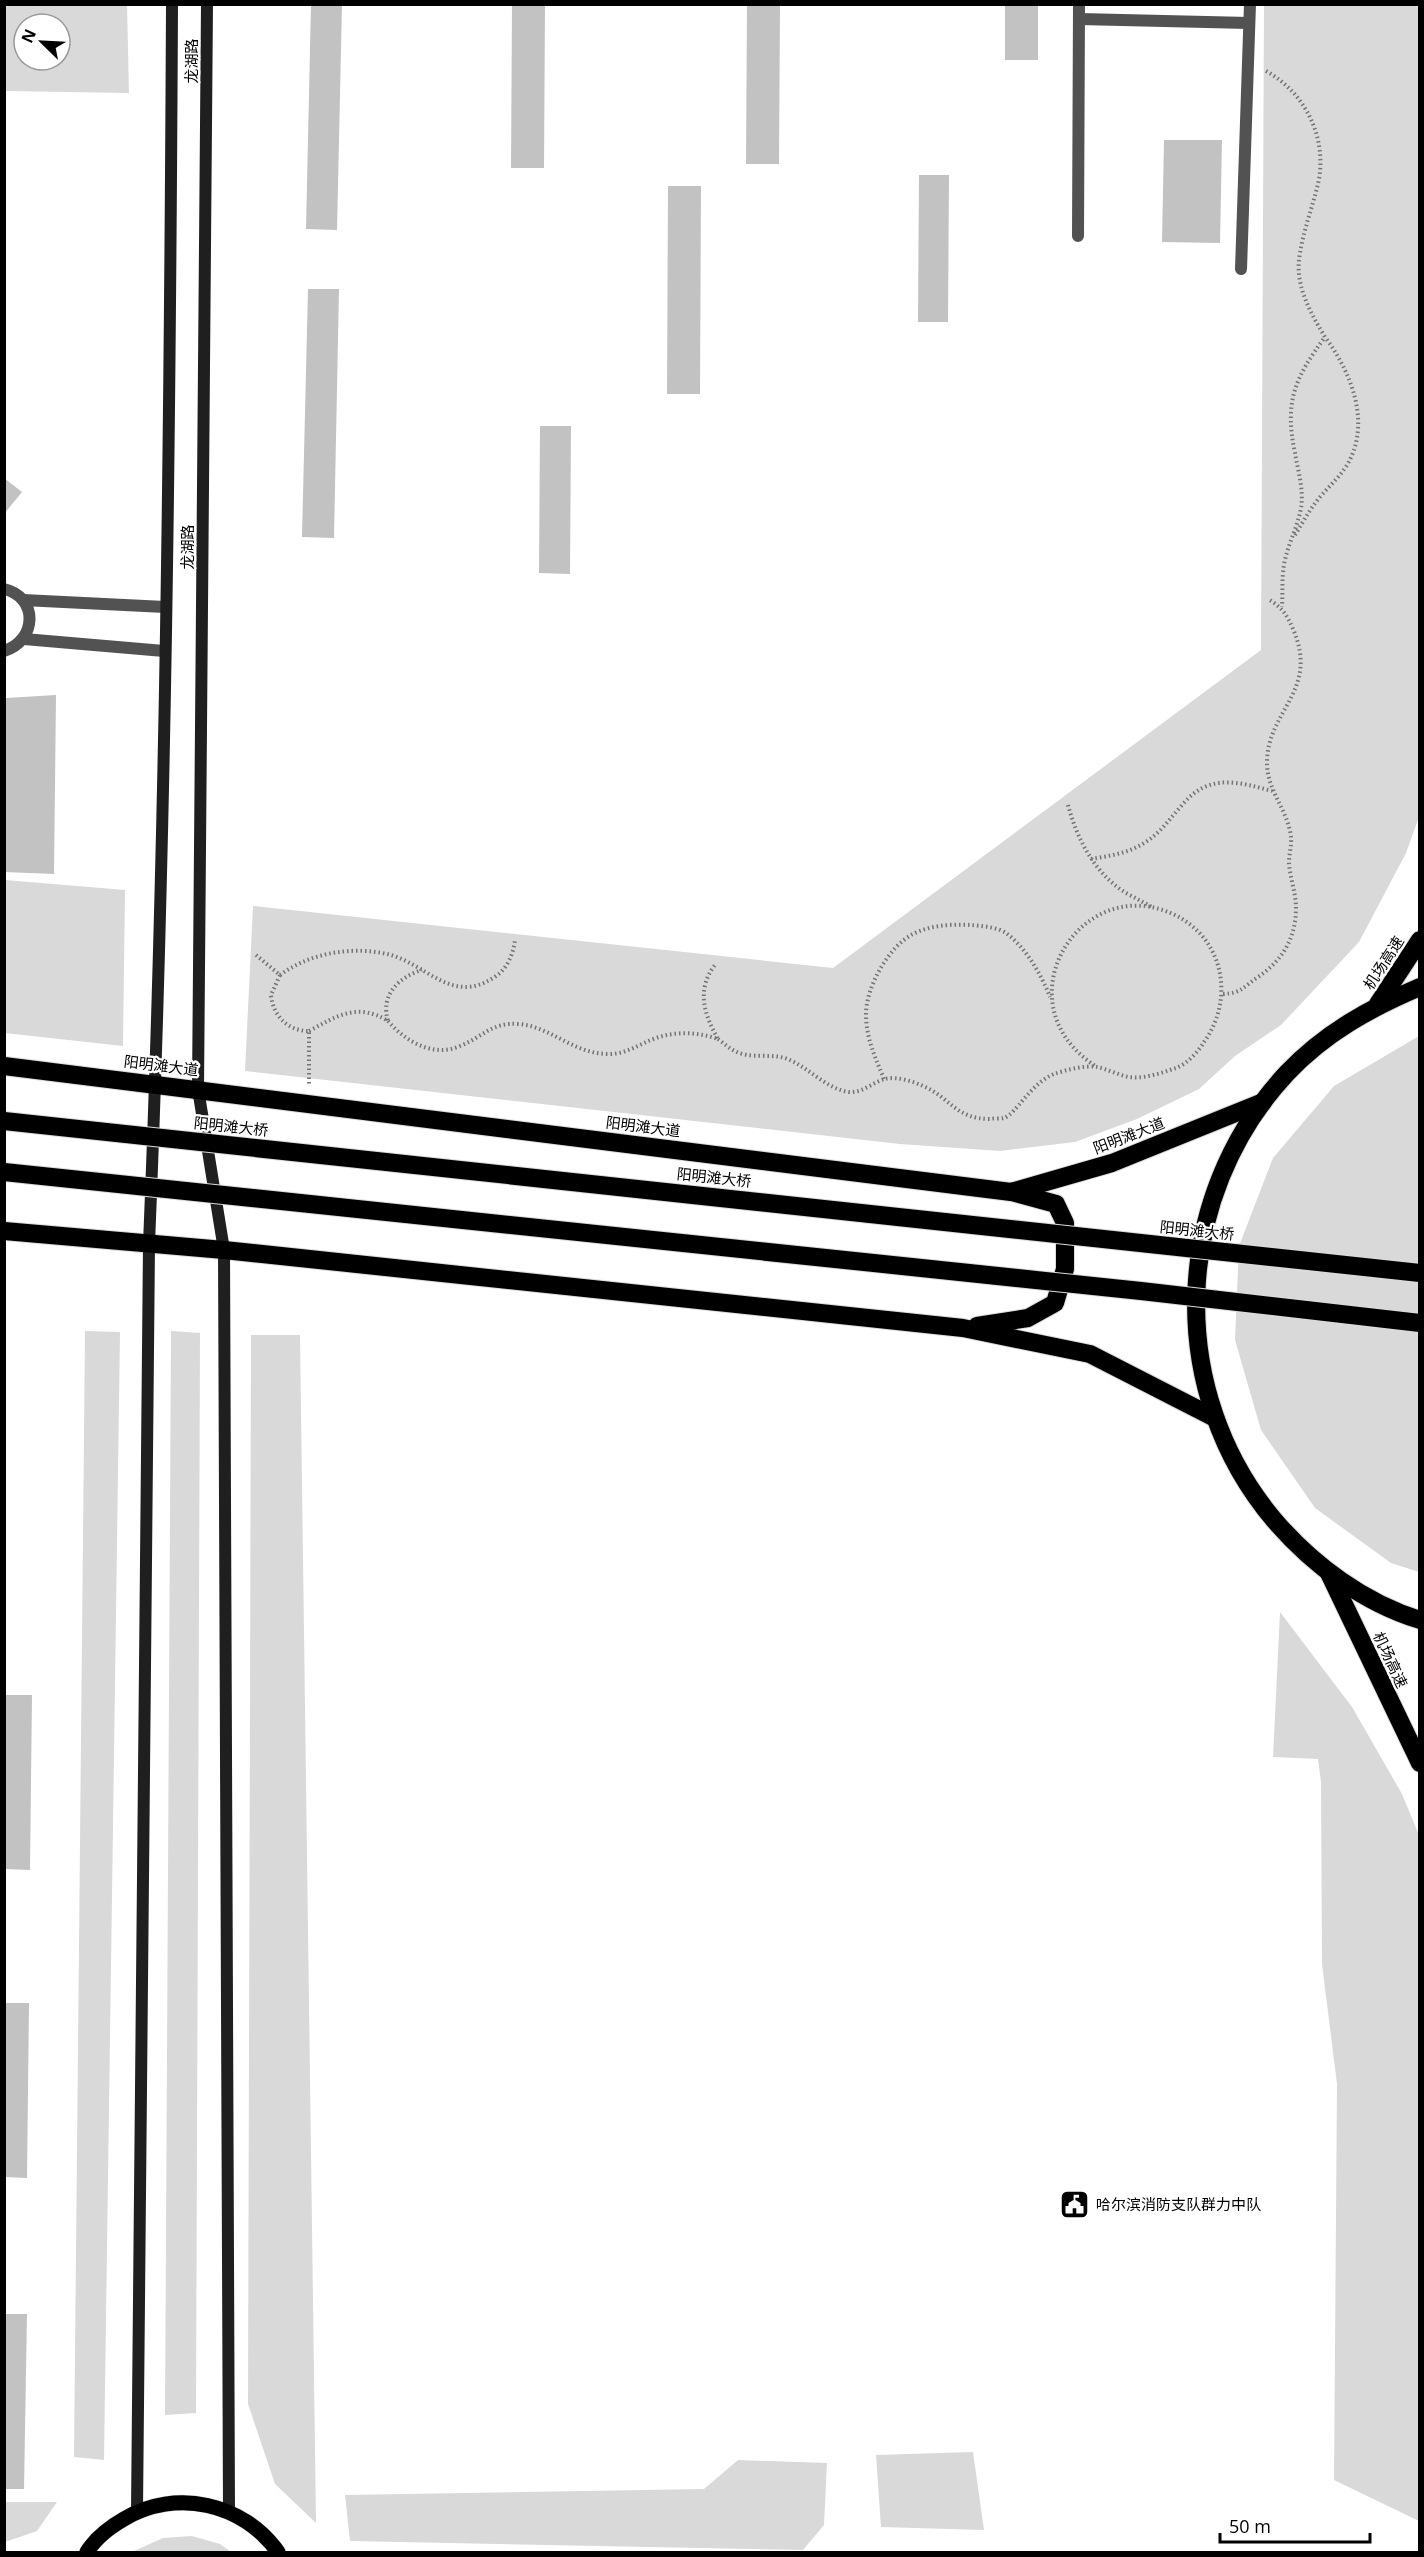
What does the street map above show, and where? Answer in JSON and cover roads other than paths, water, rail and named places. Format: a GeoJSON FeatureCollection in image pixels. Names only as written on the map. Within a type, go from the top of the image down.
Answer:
{"type":"FeatureCollection","features":[{"type":"Feature","properties":{"kind":"highway","name":"机场高速"},"geometry":{"type":"LineString","coordinates":[[1378,1005],[1419,940]]}},
{"type":"Feature","properties":{"kind":"highway"},"geometry":{"type":"LineString","coordinates":[[1419,987],[1378,1005],[1345,1024],[1287,1073],[1263,1102],[1229,1159],[1212,1200],[1199,1254],[1195,1309],[1200,1365],[1215,1418],[1235,1463],[1261,1504],[1292,1541],[1329,1573],[1370,1599],[1419,1620]]}},
{"type":"Feature","properties":{"kind":"highway","name":"阳明滩大道"},"geometry":{"type":"LineString","coordinates":[[4,1067],[198,1089],[1011,1192],[1112,1163],[1263,1102]]}},
{"type":"Feature","properties":{"kind":"highway","name":"阳明滩大桥"},"geometry":{"type":"LineString","coordinates":[[4,1121],[1419,1273]]}},
{"type":"Feature","properties":{"kind":"highway"},"geometry":{"type":"LineString","coordinates":[[4,1172],[1129,1290],[1419,1323]]}},
{"type":"Feature","properties":{"kind":"highway"},"geometry":{"type":"LineString","coordinates":[[963,1328],[1028,1318],[1055,1302],[1065,1269],[1065,1223],[1056,1204],[1011,1192]]}},
{"type":"Feature","properties":{"kind":"highway"},"geometry":{"type":"LineString","coordinates":[[4,1231],[224,1250],[963,1328],[1090,1354],[1215,1418]]}},
{"type":"Feature","properties":{"kind":"highway","name":"机场高速"},"geometry":{"type":"LineString","coordinates":[[1329,1573],[1419,1763]]}},
{"type":"Feature","properties":{"kind":"main road","name":"龙湖路"},"geometry":{"type":"LineString","coordinates":[[137,2511],[149,1244],[155,1084],[170,339],[172,4]]}},
{"type":"Feature","properties":{"kind":"main road","name":"龙湖路"},"geometry":{"type":"LineString","coordinates":[[207,4],[198,1089],[224,1250],[229,2511]]}},
{"type":"Feature","properties":{"kind":"main road"},"geometry":{"type":"LineString","coordinates":[[87,2553],[110,2527],[137,2511],[160,2504],[183,2502],[206,2504],[229,2511],[252,2524],[271,2542],[278,2553]]}},
{"type":"Feature","properties":{"kind":"lane"},"geometry":{"type":"LineString","coordinates":[[1078,236],[1079,4]]}},
{"type":"Feature","properties":{"kind":"lane"},"geometry":{"type":"LineString","coordinates":[[1240,269],[1250,4]]}},
{"type":"Feature","properties":{"kind":"lane"},"geometry":{"type":"LineString","coordinates":[[1079,20],[1249,23]]}},
{"type":"Feature","properties":{"kind":"lane"},"geometry":{"type":"LineString","coordinates":[[4,589],[17,594],[23,600],[30,617],[24,639],[12,649],[4,651]]}},
{"type":"Feature","properties":{"kind":"lane"},"geometry":{"type":"LineString","coordinates":[[23,600],[165,607]]}},
{"type":"Feature","properties":{"kind":"lane"},"geometry":{"type":"LineString","coordinates":[[24,639],[164,651]]}},
{"type":"Feature","properties":{"kind":"place","name":"哈尔滨消防支队群力中队"},"geometry":{"type":"Point","coordinates":[1075,2205]}}]}
